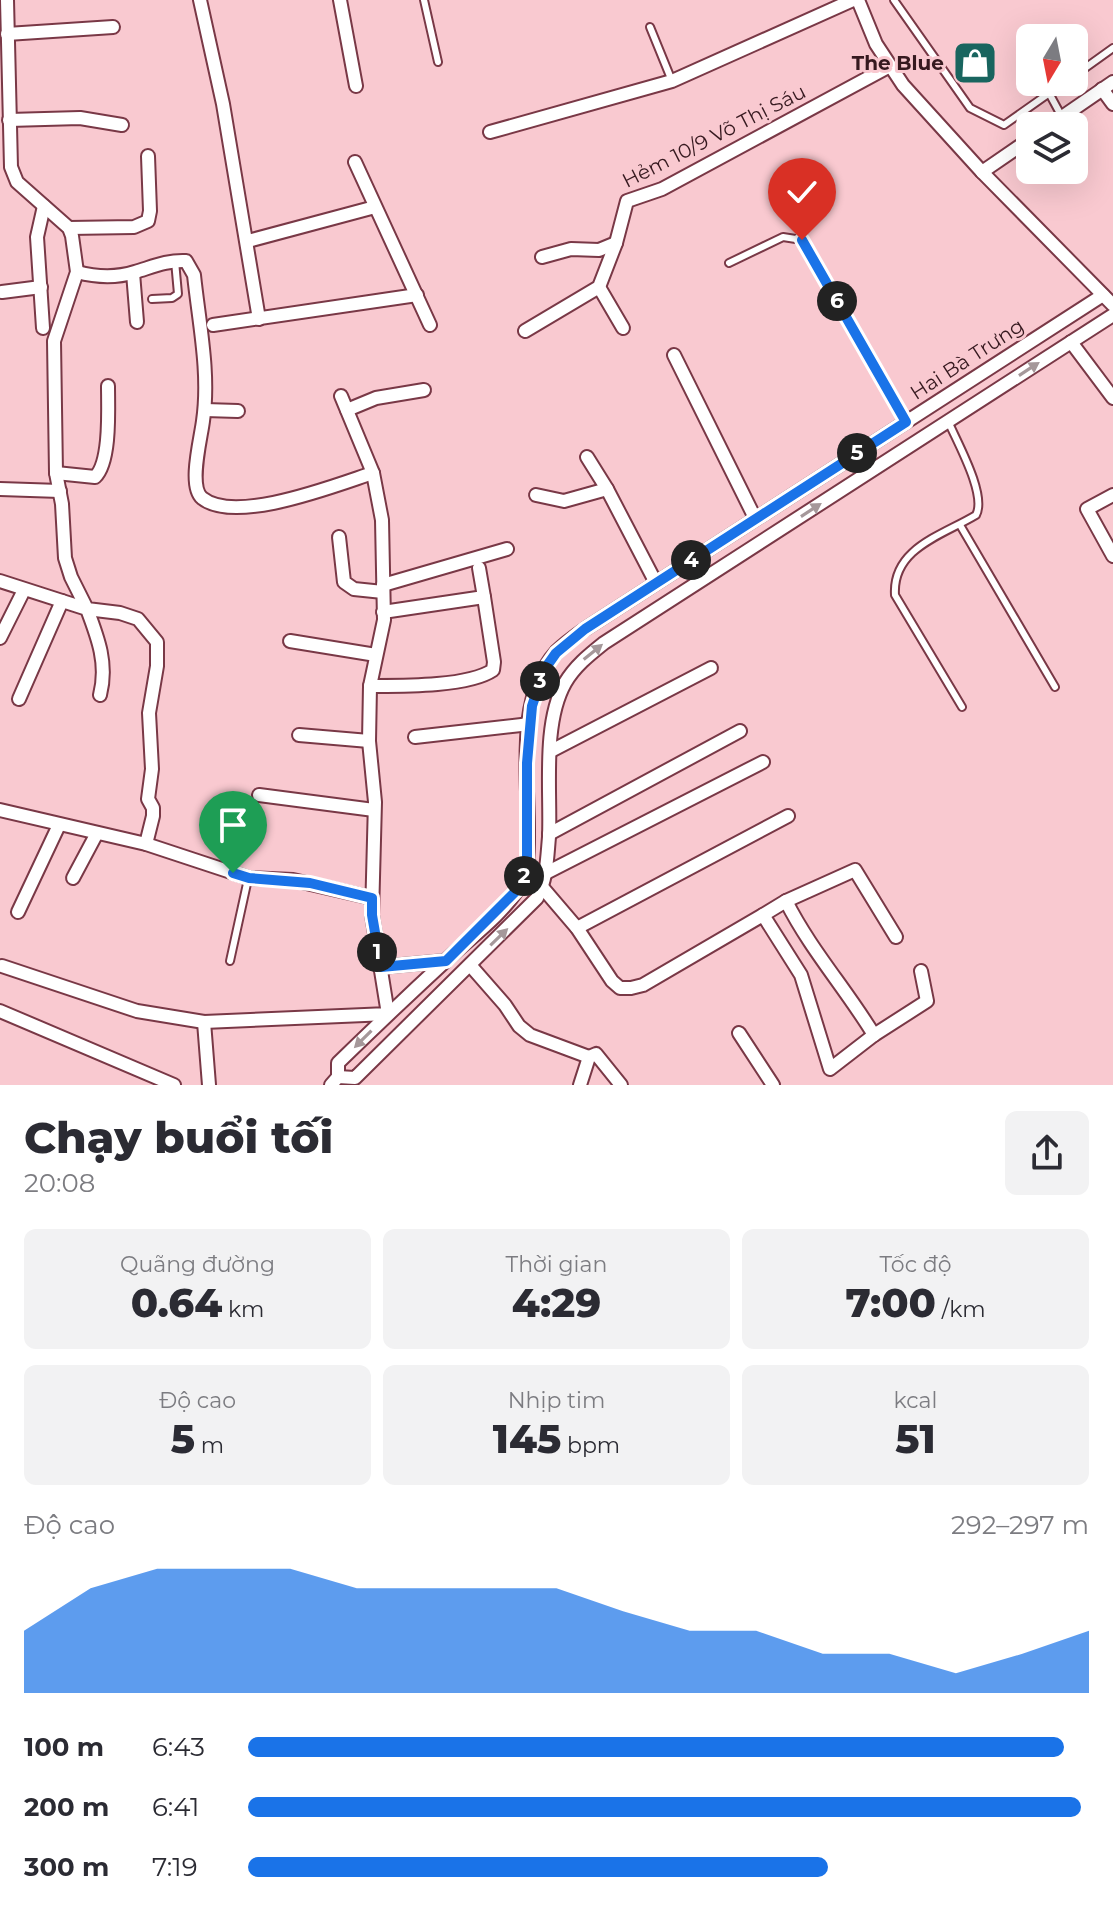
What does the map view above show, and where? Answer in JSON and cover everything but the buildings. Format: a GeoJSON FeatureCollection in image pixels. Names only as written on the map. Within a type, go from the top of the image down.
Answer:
{"type":"FeatureCollection","features":[{"type":"Feature","properties":{"kind":"street"},"geometry":{"type":"LineString","coordinates":[[7,0],[11,167],[17,182],[69,228],[77,272],[54,341],[56,473],[65,558],[102,651],[104,680],[100,695]]}},
{"type":"Feature","properties":{"kind":"street"},"geometry":{"type":"LineString","coordinates":[[200,0],[223,104],[259,319]]}},
{"type":"Feature","properties":{"kind":"street"},"geometry":{"type":"LineString","coordinates":[[340,0],[356,86]]}},
{"type":"Feature","properties":{"kind":"street"},"geometry":{"type":"LineString","coordinates":[[490,132],[672,81],[856,0],[876,44],[903,85],[982,172],[1113,305]]}},
{"type":"Feature","properties":{"kind":"street"},"geometry":{"type":"LineString","coordinates":[[7,34],[113,27]]}},
{"type":"Feature","properties":{"kind":"street","name":"Hẻm 10/9 Võ Thị Sáu"},"geometry":{"type":"LineString","coordinates":[[599,287],[616,243],[627,201],[662,189],[890,66]]}},
{"type":"Feature","properties":{"kind":"street"},"geometry":{"type":"LineString","coordinates":[[1069,112],[1108,85],[1113,104]]}},
{"type":"Feature","properties":{"kind":"street"},"geometry":{"type":"LineString","coordinates":[[9,120],[80,118],[122,125]]}},
{"type":"Feature","properties":{"kind":"street"},"geometry":{"type":"LineString","coordinates":[[982,172],[1016,149]]}},
{"type":"Feature","properties":{"kind":"street"},"geometry":{"type":"LineString","coordinates":[[69,228],[134,227],[148,221],[148,156]]}},
{"type":"Feature","properties":{"kind":"street"},"geometry":{"type":"LineString","coordinates":[[355,162],[430,325]]}},
{"type":"Feature","properties":{"kind":"street"},"geometry":{"type":"LineString","coordinates":[[43,328],[37,237],[44,206]]}},
{"type":"Feature","properties":{"kind":"street"},"geometry":{"type":"LineString","coordinates":[[248,241],[375,207]]}},
{"type":"Feature","properties":{"kind":"street"},"geometry":{"type":"LineString","coordinates":[[542,257],[571,249],[599,250],[616,243]]}},
{"type":"Feature","properties":{"kind":"street"},"geometry":{"type":"LineString","coordinates":[[77,272],[105,277],[186,261],[194,275],[205,373],[205,410],[195,475],[197,492],[203,499],[214,503],[263,507],[373,473]]}},
{"type":"Feature","properties":{"kind":"street"},"geometry":{"type":"LineString","coordinates":[[133,273],[137,322]]}},
{"type":"Feature","properties":{"kind":"street"},"geometry":{"type":"LineString","coordinates":[[2,292],[41,287]]}},
{"type":"Feature","properties":{"kind":"street"},"geometry":{"type":"LineString","coordinates":[[525,331],[599,287],[623,328]]}},
{"type":"Feature","properties":{"kind":"street"},"geometry":{"type":"LineString","coordinates":[[213,325],[417,295]]}},
{"type":"Feature","properties":{"kind":"street","name":"Hai Bà Trưng"},"geometry":{"type":"LineString","coordinates":[[1103,295],[755,518],[578,634],[556,653],[544,670],[537,689],[530,724],[528,842],[524,877],[518,889],[502,908],[338,1063],[335,1081],[355,1078],[529,907],[542,887],[546,873],[551,751],[558,698],[581,661],[604,643],[1113,315]]}},
{"type":"Feature","properties":{"kind":"street"},"geometry":{"type":"LineString","coordinates":[[1071,342],[1113,398]]}},
{"type":"Feature","properties":{"kind":"street"},"geometry":{"type":"LineString","coordinates":[[674,355],[755,518]]}},
{"type":"Feature","properties":{"kind":"street"},"geometry":{"type":"LineString","coordinates":[[56,473],[95,477],[100,471],[107,430],[108,386]]}},
{"type":"Feature","properties":{"kind":"street"},"geometry":{"type":"LineString","coordinates":[[347,410],[376,398],[424,390]]}},
{"type":"Feature","properties":{"kind":"street"},"geometry":{"type":"LineString","coordinates":[[2,966],[137,1011],[204,1022],[388,1014],[372,915],[374,810],[369,741],[370,686],[383,612],[382,520],[373,473],[341,396]]}},
{"type":"Feature","properties":{"kind":"street"},"geometry":{"type":"LineString","coordinates":[[205,410],[238,411]]}},
{"type":"Feature","properties":{"kind":"street"},"geometry":{"type":"LineString","coordinates":[[587,457],[656,583]]}},
{"type":"Feature","properties":{"kind":"street"},"geometry":{"type":"LineString","coordinates":[[0,489],[60,491]]}},
{"type":"Feature","properties":{"kind":"street"},"geometry":{"type":"LineString","coordinates":[[536,495],[564,501],[607,489]]}},
{"type":"Feature","properties":{"kind":"street"},"geometry":{"type":"LineString","coordinates":[[1113,495],[1087,509],[1113,556]]}},
{"type":"Feature","properties":{"kind":"street"},"geometry":{"type":"LineString","coordinates":[[339,537],[344,582],[354,589],[383,588],[507,549]]}},
{"type":"Feature","properties":{"kind":"street"},"geometry":{"type":"LineString","coordinates":[[370,686],[470,680],[493,670],[479,568]]}},
{"type":"Feature","properties":{"kind":"street"},"geometry":{"type":"LineString","coordinates":[[0,581],[87,609],[120,613],[138,619],[157,642],[157,666],[149,713],[152,769],[148,799],[153,816],[146,844]]}},
{"type":"Feature","properties":{"kind":"street"},"geometry":{"type":"LineString","coordinates":[[0,638],[24,590]]}},
{"type":"Feature","properties":{"kind":"street"},"geometry":{"type":"LineString","coordinates":[[383,612],[484,597]]}},
{"type":"Feature","properties":{"kind":"street"},"geometry":{"type":"LineString","coordinates":[[19,699],[62,601]]}},
{"type":"Feature","properties":{"kind":"street"},"geometry":{"type":"LineString","coordinates":[[290,641],[376,655]]}},
{"type":"Feature","properties":{"kind":"street"},"geometry":{"type":"LineString","coordinates":[[551,751],[711,668]]}},
{"type":"Feature","properties":{"kind":"street"},"geometry":{"type":"LineString","coordinates":[[415,737],[530,724]]}},
{"type":"Feature","properties":{"kind":"street"},"geometry":{"type":"LineString","coordinates":[[549,834],[740,731]]}},
{"type":"Feature","properties":{"kind":"street"},"geometry":{"type":"LineString","coordinates":[[299,735],[369,741]]}},
{"type":"Feature","properties":{"kind":"street"},"geometry":{"type":"LineString","coordinates":[[546,873],[763,762]]}},
{"type":"Feature","properties":{"kind":"street"},"geometry":{"type":"LineString","coordinates":[[259,795],[374,810]]}},
{"type":"Feature","properties":{"kind":"street"},"geometry":{"type":"LineString","coordinates":[[0,827],[3,812],[146,844],[249,878],[293,880],[372,898]]}},
{"type":"Feature","properties":{"kind":"street"},"geometry":{"type":"LineString","coordinates":[[577,928],[788,816]]}},
{"type":"Feature","properties":{"kind":"street"},"geometry":{"type":"LineString","coordinates":[[18,912],[59,825]]}},
{"type":"Feature","properties":{"kind":"street"},"geometry":{"type":"LineString","coordinates":[[73,878],[97,833]]}},
{"type":"Feature","properties":{"kind":"street"},"geometry":{"type":"LineString","coordinates":[[542,887],[577,928],[612,981],[620,988],[643,985],[786,901],[855,870],[896,937]]}},
{"type":"Feature","properties":{"kind":"street"},"geometry":{"type":"LineString","coordinates":[[786,901],[803,935],[874,1035]]}},
{"type":"Feature","properties":{"kind":"street"},"geometry":{"type":"LineString","coordinates":[[763,915],[801,975],[830,1069],[874,1035],[927,1001],[921,971]]}},
{"type":"Feature","properties":{"kind":"street"},"geometry":{"type":"LineString","coordinates":[[381,967],[446,961]]}},
{"type":"Feature","properties":{"kind":"street"},"geometry":{"type":"LineString","coordinates":[[470,965],[519,1026],[530,1035],[589,1057],[596,1054],[621,1085]]}},
{"type":"Feature","properties":{"kind":"street"},"geometry":{"type":"LineString","coordinates":[[0,1011],[174,1085]]}},
{"type":"Feature","properties":{"kind":"street"},"geometry":{"type":"LineString","coordinates":[[204,1022],[209,1085]]}},
{"type":"Feature","properties":{"kind":"street"},"geometry":{"type":"LineString","coordinates":[[739,1033],[773,1085]]}},
{"type":"Feature","properties":{"kind":"street"},"geometry":{"type":"LineString","coordinates":[[580,1085],[589,1057]]}},
{"type":"Feature","properties":{"kind":"lane"},"geometry":{"type":"LineString","coordinates":[[424,0],[438,62]]}},
{"type":"Feature","properties":{"kind":"lane"},"geometry":{"type":"LineString","coordinates":[[894,0],[970,108],[1004,125],[1045,96]]}},
{"type":"Feature","properties":{"kind":"lane"},"geometry":{"type":"LineString","coordinates":[[650,27],[672,81]]}},
{"type":"Feature","properties":{"kind":"lane"},"geometry":{"type":"LineString","coordinates":[[1088,66],[1113,48]]}},
{"type":"Feature","properties":{"kind":"lane"},"geometry":{"type":"LineString","coordinates":[[729,263],[783,237],[802,240],[906,422]]}},
{"type":"Feature","properties":{"kind":"lane"},"geometry":{"type":"LineString","coordinates":[[152,299],[172,298],[178,294],[175,261]]}},
{"type":"Feature","properties":{"kind":"lane"},"geometry":{"type":"LineString","coordinates":[[948,421],[978,493],[980,507],[976,515],[903,559],[895,595],[962,707]]}},
{"type":"Feature","properties":{"kind":"lane"},"geometry":{"type":"LineString","coordinates":[[960,525],[1055,687]]}},
{"type":"Feature","properties":{"kind":"lane"},"geometry":{"type":"LineString","coordinates":[[230,961],[249,878]]}},
{"type":"Feature","properties":{"kind":"place","name":"The Blue"},"geometry":{"type":"Point","coordinates":[975,63]}},
{"type":"Feature","properties":{"kind":"route"},"geometry":{"type":"LineString","coordinates":[[233,873],[249,878],[310,883],[372,898],[376,948],[381,967],[446,961],[510,899],[524,877],[527,861],[527,763],[532,706],[544,670],[556,653],[585,629],[906,422],[802,240]]}}]}
